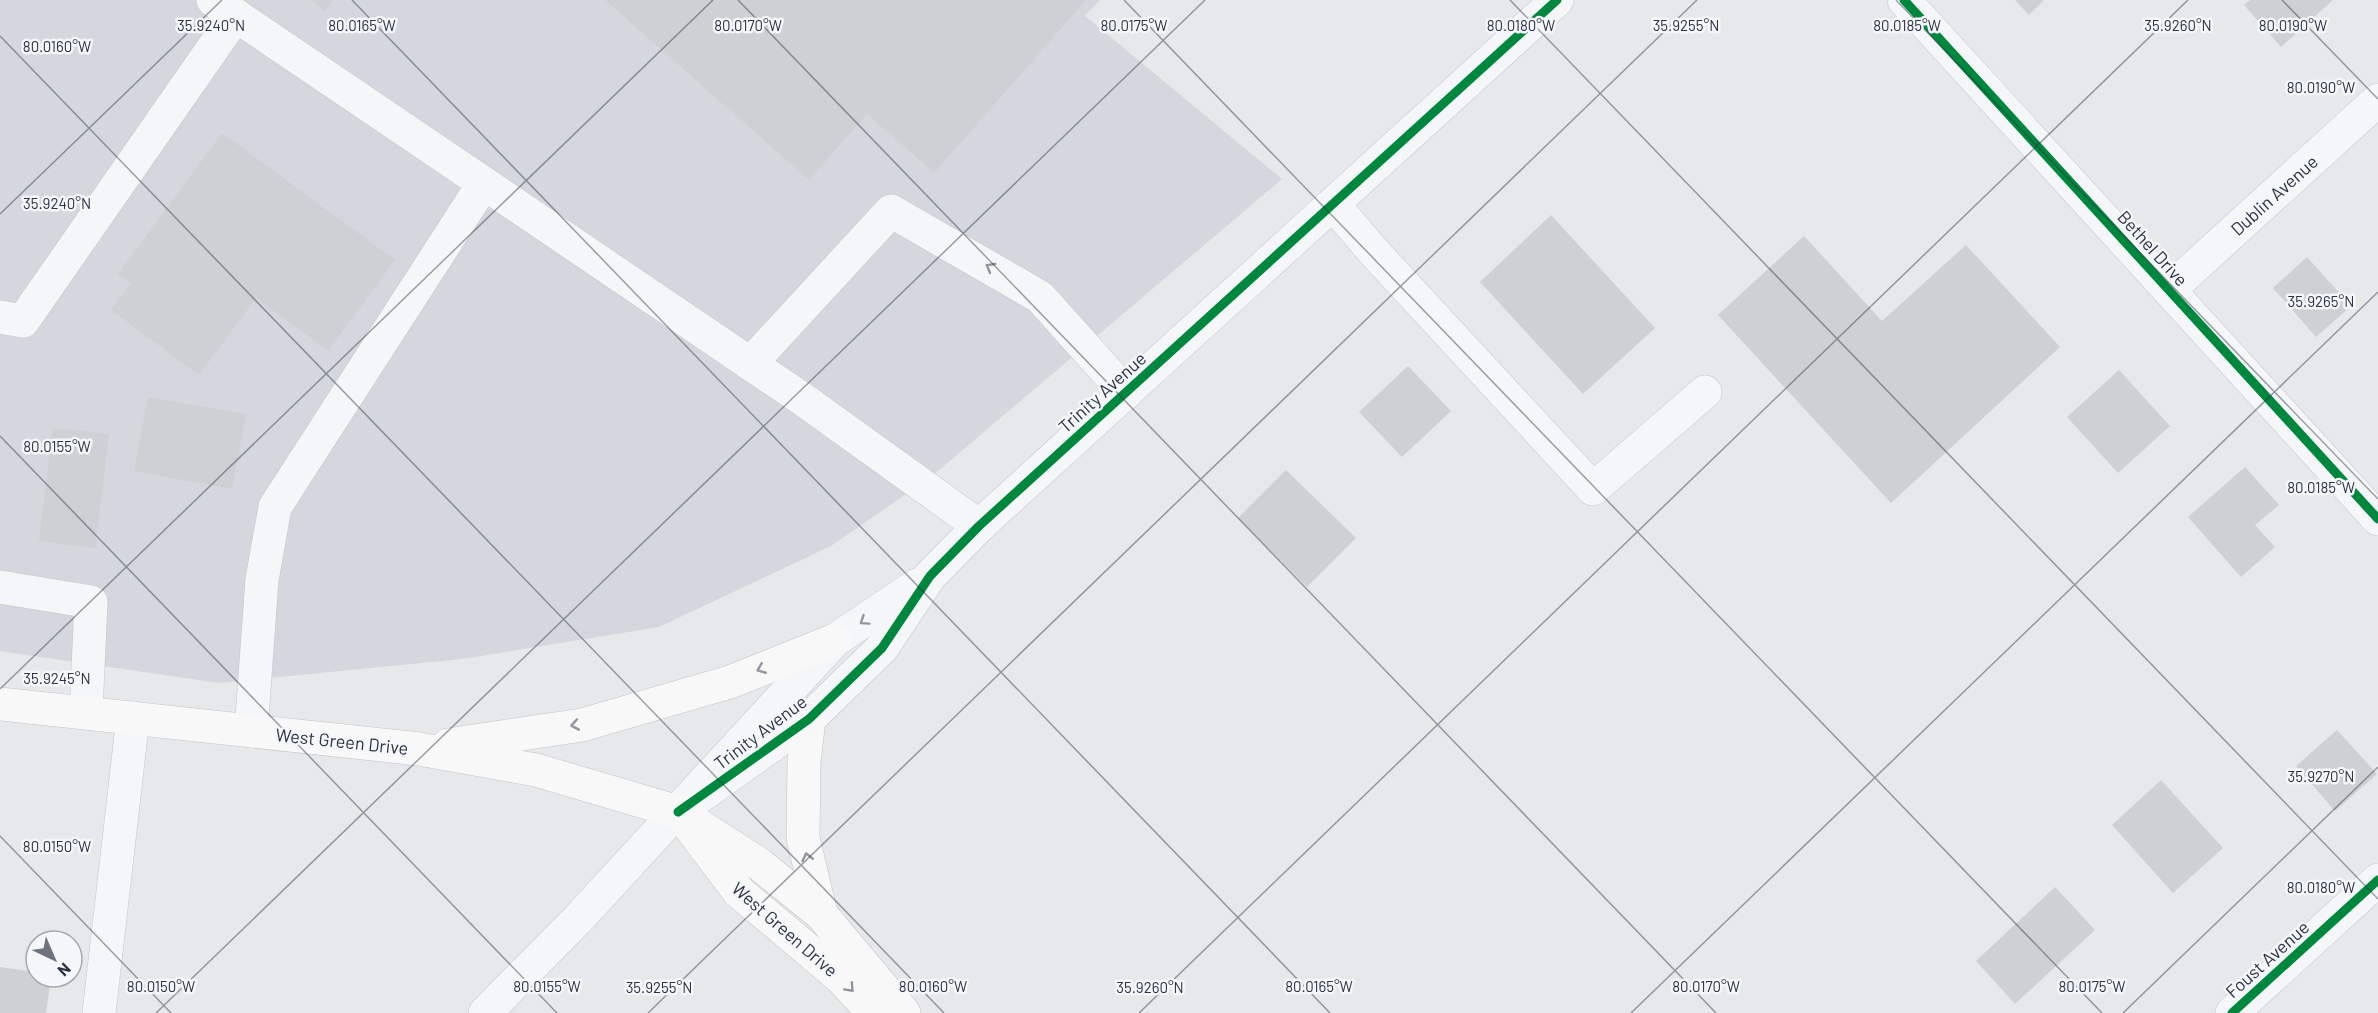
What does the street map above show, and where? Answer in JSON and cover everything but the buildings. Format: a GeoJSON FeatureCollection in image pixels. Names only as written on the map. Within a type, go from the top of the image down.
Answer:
{"type":"FeatureCollection","features":[{"type":"Feature","properties":{"kind":"main road"},"geometry":{"type":"LineString","coordinates":[[419,749],[582,724],[730,682],[835,640]]}},
{"type":"Feature","properties":{"kind":"main road","name":"West Green Drive"},"geometry":{"type":"LineString","coordinates":[[0,704],[419,749],[536,770],[678,812],[759,864],[821,914],[904,1013]]}},
{"type":"Feature","properties":{"kind":"main road"},"geometry":{"type":"LineString","coordinates":[[809,719],[804,762],[803,838],[821,914]]}},
{"type":"Feature","properties":{"kind":"main road","name":"West Green Drive"},"geometry":{"type":"LineString","coordinates":[[678,812],[739,892],[839,976],[874,1013]]}},
{"type":"Feature","properties":{"kind":"street","name":"Trinity Avenue"},"geometry":{"type":"LineString","coordinates":[[678,812],[809,719],[882,648],[930,576],[979,526],[1557,0]]}},
{"type":"Feature","properties":{"kind":"street","name":"Bethel Drive"},"geometry":{"type":"LineString","coordinates":[[1904,0],[2378,519]]}},
{"type":"Feature","properties":{"kind":"street"},"geometry":{"type":"LineString","coordinates":[[0,317],[23,321],[224,8],[750,364],[979,526]]}},
{"type":"Feature","properties":{"kind":"street","name":"Dublin Avenue"},"geometry":{"type":"LineString","coordinates":[[2169,290],[2378,100]]}},
{"type":"Feature","properties":{"kind":"street"},"geometry":{"type":"LineString","coordinates":[[251,731],[262,580],[275,507],[484,183]]}},
{"type":"Feature","properties":{"kind":"street"},"geometry":{"type":"LineString","coordinates":[[1333,204],[1373,251],[1593,489],[1705,392]]}},
{"type":"Feature","properties":{"kind":"street"},"geometry":{"type":"LineString","coordinates":[[750,364],[891,211],[1040,297],[1126,393]]}},
{"type":"Feature","properties":{"kind":"street","name":"Trinity Avenue"},"geometry":{"type":"LineString","coordinates":[[486,1013],[678,812],[835,640],[930,576]]}},
{"type":"Feature","properties":{"kind":"street"},"geometry":{"type":"LineString","coordinates":[[0,588],[91,602],[86,713]]}},
{"type":"Feature","properties":{"kind":"street"},"geometry":{"type":"LineString","coordinates":[[99,1013],[133,718]]}},
{"type":"Feature","properties":{"kind":"street","name":"Foust Avenue"},"geometry":{"type":"LineString","coordinates":[[2232,1013],[2378,880]]}},
{"type":"Feature","properties":{"kind":"shaded area"},"geometry":{"type":"Polygon","coordinates":[[[0,0],[1100,0],[1085,16],[1282,179],[932,476],[831,546],[659,627],[462,659],[219,683],[0,651],[0,0]]]}},
{"type":"Feature","properties":{"kind":"cycle path"},"geometry":{"type":"LineString","coordinates":[[678,812],[809,719],[882,648],[930,576],[979,526],[1557,0]]}},
{"type":"Feature","properties":{"kind":"cycle path"},"geometry":{"type":"LineString","coordinates":[[1904,0],[2378,519]]}},
{"type":"Feature","properties":{"kind":"cycle path"},"geometry":{"type":"LineString","coordinates":[[2232,1013],[2378,880]]}}]}
